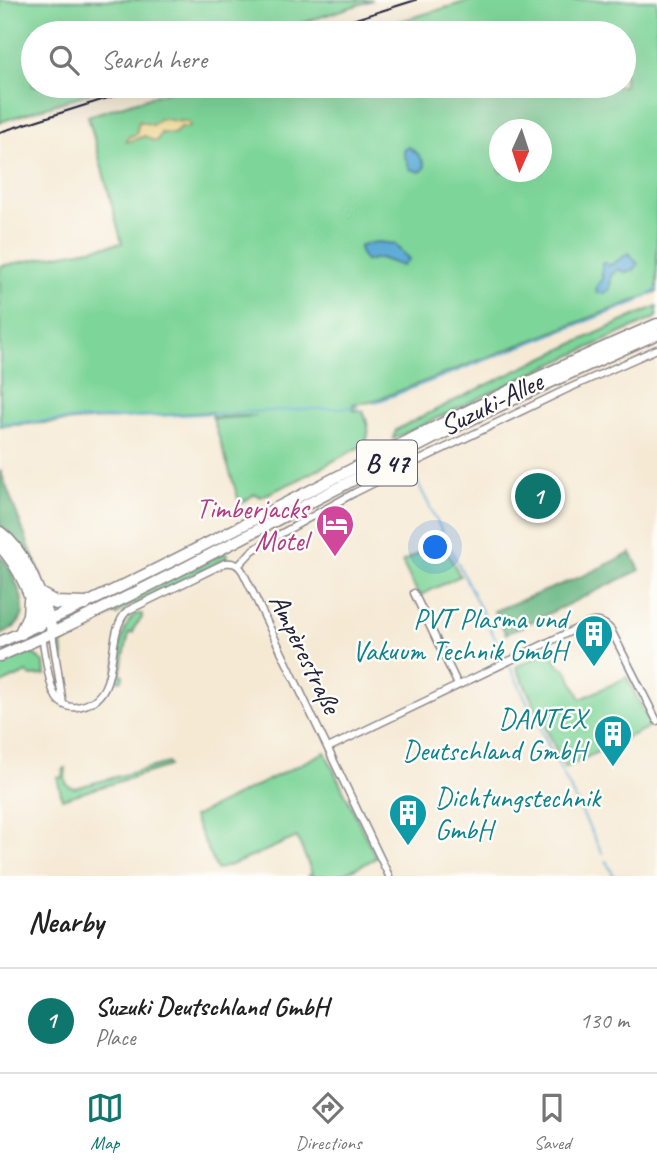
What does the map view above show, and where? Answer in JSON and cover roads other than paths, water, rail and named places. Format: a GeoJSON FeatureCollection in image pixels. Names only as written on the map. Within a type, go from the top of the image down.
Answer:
{"type":"FeatureCollection","features":[{"type":"Feature","properties":{"kind":"highway"},"geometry":{"type":"LineString","coordinates":[[0,533],[18,552],[46,628]]}},
{"type":"Feature","properties":{"kind":"highway"},"geometry":{"type":"LineString","coordinates":[[0,545],[34,595],[56,603],[85,604]]}},
{"type":"Feature","properties":{"kind":"highway"},"geometry":{"type":"LineString","coordinates":[[21,634],[34,595]]}},
{"type":"Feature","properties":{"kind":"main road","name":"B 47"},"geometry":{"type":"LineString","coordinates":[[0,656],[85,604],[432,428],[657,324]]}},
{"type":"Feature","properties":{"kind":"main road","name":"B 47"},"geometry":{"type":"LineString","coordinates":[[0,642],[121,600],[443,434],[657,334]]}},
{"type":"Feature","properties":{"kind":"street","name":"Suzuki-Allee"},"geometry":{"type":"LineString","coordinates":[[239,565],[252,551],[266,542],[354,493],[565,390],[657,349]]}},
{"type":"Feature","properties":{"kind":"street"},"geometry":{"type":"LineString","coordinates":[[46,628],[53,692],[63,704],[79,707],[93,702],[103,693],[121,620],[127,611],[225,563],[233,562],[239,565]]}},
{"type":"Feature","properties":{"kind":"street","name":"Ampèrestraße"},"geometry":{"type":"LineString","coordinates":[[239,565],[389,876]]}},
{"type":"Feature","properties":{"kind":"street"},"geometry":{"type":"LineString","coordinates":[[414,593],[458,685]]}},
{"type":"Feature","properties":{"kind":"street"},"geometry":{"type":"LineString","coordinates":[[328,748],[586,624],[600,621],[611,631],[654,708],[657,721]]}},
{"type":"Feature","properties":{"kind":"street"},"geometry":{"type":"LineString","coordinates":[[46,628],[63,704]]}},
{"type":"Feature","properties":{"kind":"water"},"geometry":{"type":"Polygon","coordinates":[[[409,147],[420,156],[425,166],[420,172],[410,169],[404,154],[404,149],[409,147]]]}},
{"type":"Feature","properties":{"kind":"water"},"geometry":{"type":"Polygon","coordinates":[[[378,242],[394,244],[409,259],[402,266],[380,258],[365,261],[360,245],[378,242]]]}},
{"type":"Feature","properties":{"kind":"water"},"geometry":{"type":"Polygon","coordinates":[[[629,253],[638,264],[634,270],[624,272],[619,269],[611,275],[610,289],[605,293],[597,293],[596,287],[602,279],[602,263],[609,266],[629,253]]]}},
{"type":"Feature","properties":{"kind":"waterway"},"geometry":{"type":"LineString","coordinates":[[374,403],[637,302],[657,289]]}},
{"type":"Feature","properties":{"kind":"waterway"},"geometry":{"type":"LineString","coordinates":[[0,423],[358,407]]}},
{"type":"Feature","properties":{"kind":"waterway"},"geometry":{"type":"LineString","coordinates":[[414,475],[505,658]]}},
{"type":"Feature","properties":{"kind":"waterway"},"geometry":{"type":"LineString","coordinates":[[510,667],[602,853]]}},
{"type":"Feature","properties":{"kind":"waterway"},"geometry":{"type":"LineString","coordinates":[[606,861],[614,876]]}},
{"type":"Feature","properties":{"kind":"railway"},"geometry":{"type":"LineString","coordinates":[[349,21],[416,0]]}},
{"type":"Feature","properties":{"kind":"railway"},"geometry":{"type":"LineString","coordinates":[[0,132],[108,98]]}},
{"type":"Feature","properties":{"kind":"place","name":"Suzuki Deutschland GmbH"},"geometry":{"type":"Point","coordinates":[538,496]}},
{"type":"Feature","properties":{"kind":"place","name":"Timberjacks Motel"},"geometry":{"type":"Point","coordinates":[335,558]}},
{"type":"Feature","properties":{"kind":"place","name":"PVT Plasma und Vakuum Technik GmbH"},"geometry":{"type":"Point","coordinates":[594,668]}},
{"type":"Feature","properties":{"kind":"place","name":"DANTEX Deutschland GmbH"},"geometry":{"type":"Point","coordinates":[613,768]}},
{"type":"Feature","properties":{"kind":"place","name":"Dichtungstechnik GmbH"},"geometry":{"type":"Point","coordinates":[408,847]}}]}
